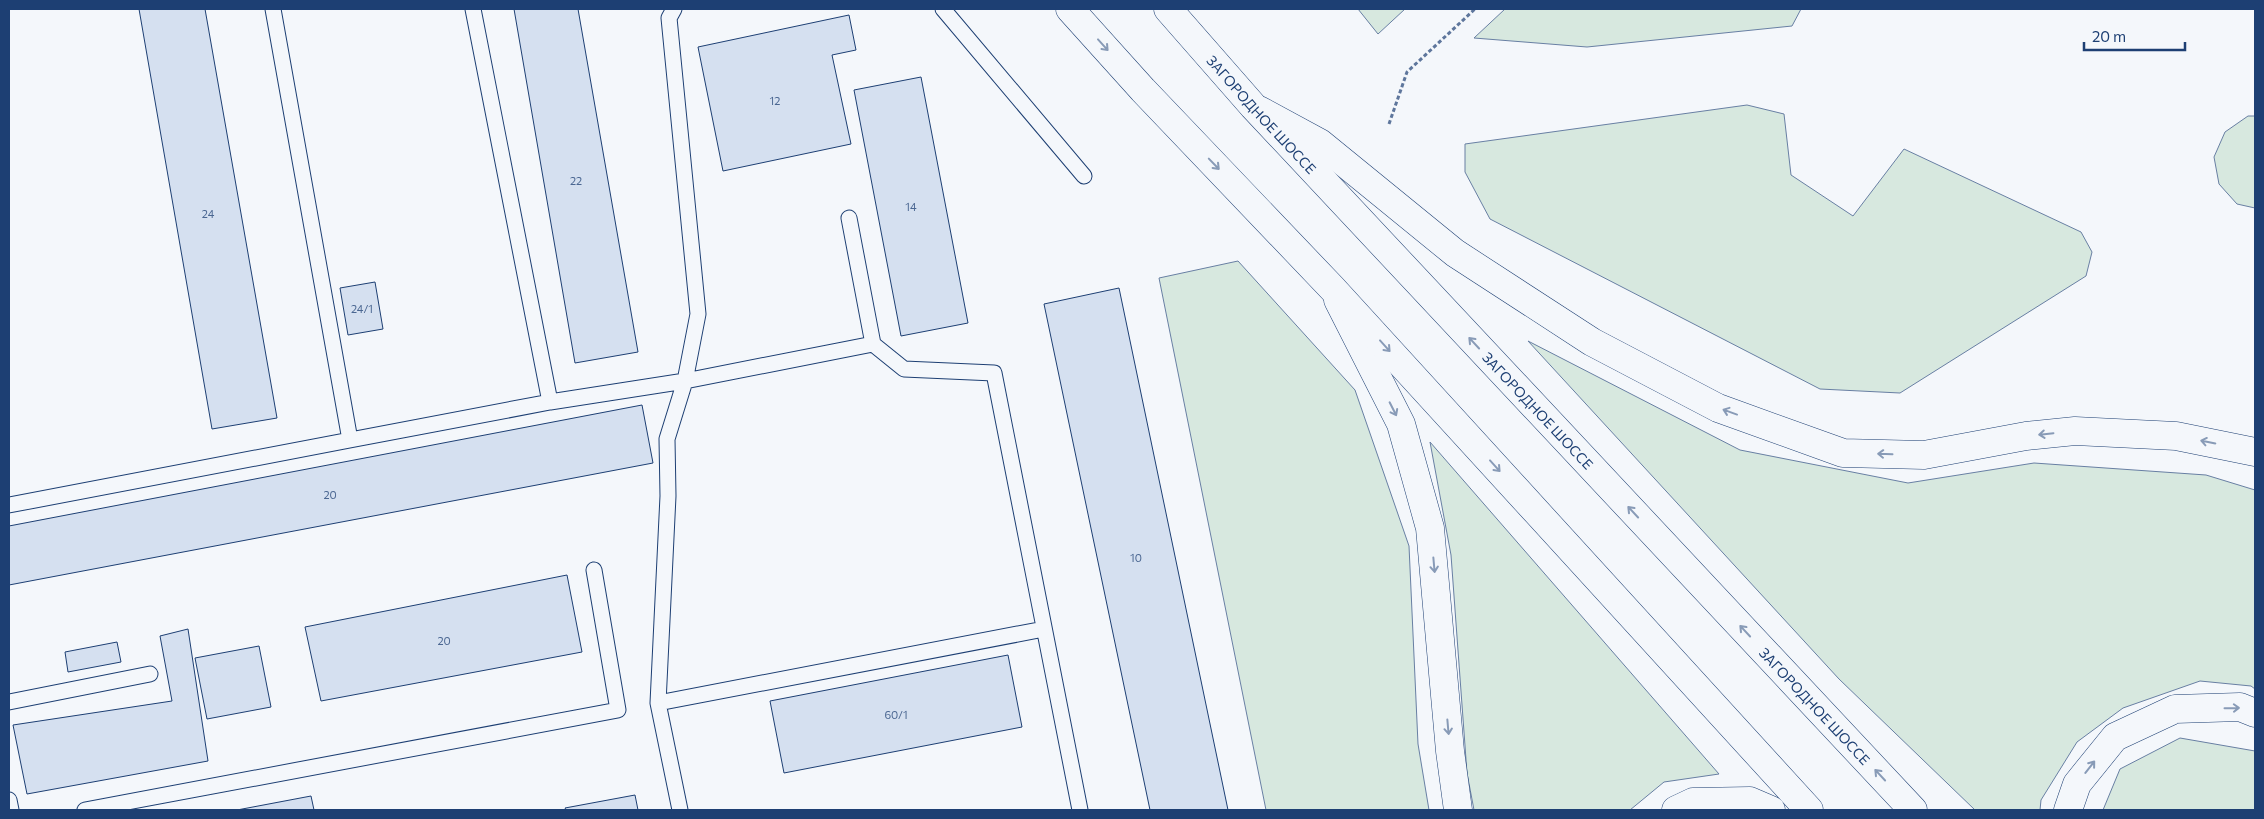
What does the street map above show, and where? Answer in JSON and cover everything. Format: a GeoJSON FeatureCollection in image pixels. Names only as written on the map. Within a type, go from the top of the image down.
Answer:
{"type":"FeatureCollection","features":[{"type":"Feature","properties":{"kind":"main road"},"geometry":{"type":"LineString","coordinates":[[1070,9],[1143,90],[1332,288],[1809,810]]}},
{"type":"Feature","properties":{"kind":"main road","name":"ЗАГОРОДНОЕ ШОССЕ"},"geometry":{"type":"LineString","coordinates":[[1168,9],[1253,106],[1913,810]]}},
{"type":"Feature","properties":{"kind":"main road"},"geometry":{"type":"LineString","coordinates":[[1253,106],[1320,143],[1455,253],[1592,342],[1718,408],[1843,453],[1924,455],[2026,436],[2075,430],[2176,436],[2255,452]]}},
{"type":"Feature","properties":{"kind":"main road"},"geometry":{"type":"LineString","coordinates":[[1332,288],[1401,424],[1430,528],[1450,751],[1458,810]]}},
{"type":"Feature","properties":{"kind":"main road"},"geometry":{"type":"LineString","coordinates":[[2068,810],[2077,784],[2114,737],[2175,709],[2240,707],[2255,714]]}},
{"type":"Feature","properties":{"kind":"main road"},"geometry":{"type":"LineString","coordinates":[[1676,810],[1693,802],[1750,801],[1771,810]]}},
{"type":"Feature","properties":{"kind":"lane"},"geometry":{"type":"LineString","coordinates":[[273,9],[350,440]]}},
{"type":"Feature","properties":{"kind":"lane"},"geometry":{"type":"LineString","coordinates":[[473,9],[550,402]]}},
{"type":"Feature","properties":{"kind":"lane"},"geometry":{"type":"LineString","coordinates":[[674,9],[669,18],[698,314],[685,381],[667,439],[668,496],[658,703],[680,810]]}},
{"type":"Feature","properties":{"kind":"lane"},"geometry":{"type":"LineString","coordinates":[[943,9],[1084,176]]}},
{"type":"Feature","properties":{"kind":"lane"},"geometry":{"type":"LineString","coordinates":[[850,218],[873,344],[904,370],[994,373],[1080,810]]}},
{"type":"Feature","properties":{"kind":"lane"},"geometry":{"type":"LineString","coordinates":[[9,505],[550,402],[685,381],[873,344]]}},
{"type":"Feature","properties":{"kind":"lane"},"geometry":{"type":"LineString","coordinates":[[85,810],[618,710],[594,570]]}},
{"type":"Feature","properties":{"kind":"lane"},"geometry":{"type":"LineString","coordinates":[[658,703],[1044,629]]}},
{"type":"Feature","properties":{"kind":"lane"},"geometry":{"type":"LineString","coordinates":[[9,702],[150,674]]}},
{"type":"Feature","properties":{"kind":"lane"},"geometry":{"type":"LineString","coordinates":[[9,800],[11,810]]}},
{"type":"Feature","properties":{"kind":"path"},"geometry":{"type":"LineString","coordinates":[[1389,124],[1407,72],[1475,9]]}},
{"type":"Feature","properties":{"kind":"shaded area"},"geometry":{"type":"Polygon","coordinates":[[[1358,9],[1405,9],[1378,34],[1358,9]]]}},
{"type":"Feature","properties":{"kind":"shaded area"},"geometry":{"type":"Polygon","coordinates":[[[1505,9],[1801,9],[1792,26],[1587,47],[1474,38],[1505,9]]]}},
{"type":"Feature","properties":{"kind":"shaded area"},"geometry":{"type":"Polygon","coordinates":[[[1747,105],[1784,114],[1791,175],[1853,216],[1904,149],[2081,232],[2092,252],[2086,276],[1900,393],[1820,389],[1490,219],[1465,172],[1465,144],[1747,105]]]}},
{"type":"Feature","properties":{"kind":"shaded area"},"geometry":{"type":"Polygon","coordinates":[[[2248,116],[2255,116],[2255,208],[2237,204],[2219,184],[2214,157],[2225,132],[2248,116]]]}},
{"type":"Feature","properties":{"kind":"shaded area"},"geometry":{"type":"Polygon","coordinates":[[[1238,261],[1355,390],[1409,546],[1418,744],[1429,810],[1266,810],[1159,278],[1238,261]]]}},
{"type":"Feature","properties":{"kind":"shaded area"},"geometry":{"type":"Polygon","coordinates":[[[1528,341],[1740,450],[1908,483],[2034,463],[2206,475],[2255,490],[2255,689],[2251,686],[2200,681],[2123,708],[2077,742],[2041,800],[2040,810],[1975,810],[1839,679],[1528,341]]]}},
{"type":"Feature","properties":{"kind":"shaded area"},"geometry":{"type":"Polygon","coordinates":[[[1430,442],[1719,774],[1664,782],[1630,810],[1474,810],[1467,773],[1451,555],[1430,442]]]}},
{"type":"Feature","properties":{"kind":"shaded area"},"geometry":{"type":"Polygon","coordinates":[[[2180,738],[2255,751],[2255,810],[2103,810],[2120,769],[2180,738]]]}},
{"type":"Feature","properties":{"kind":"building"},"geometry":{"type":"Polygon","coordinates":[[[139,9],[205,9],[277,418],[212,429],[139,9]]]}},
{"type":"Feature","properties":{"kind":"building"},"geometry":{"type":"Polygon","coordinates":[[[514,9],[578,9],[638,352],[575,363],[514,9]]]}},
{"type":"Feature","properties":{"kind":"building"},"geometry":{"type":"Polygon","coordinates":[[[849,15],[856,50],[832,55],[851,144],[723,171],[698,47],[849,15]]]}},
{"type":"Feature","properties":{"kind":"building"},"geometry":{"type":"Polygon","coordinates":[[[921,77],[968,323],[901,336],[854,90],[921,77]]]}},
{"type":"Feature","properties":{"kind":"building"},"geometry":{"type":"Polygon","coordinates":[[[375,282],[383,329],[348,335],[340,288],[375,282]]]}},
{"type":"Feature","properties":{"kind":"building"},"geometry":{"type":"Polygon","coordinates":[[[1119,288],[1228,810],[1150,810],[1044,304],[1119,288]]]}},
{"type":"Feature","properties":{"kind":"building"},"geometry":{"type":"Polygon","coordinates":[[[642,405],[653,463],[9,585],[9,526],[642,405]]]}},
{"type":"Feature","properties":{"kind":"building"},"geometry":{"type":"Polygon","coordinates":[[[567,575],[582,652],[321,701],[305,627],[567,575]]]}},
{"type":"Feature","properties":{"kind":"building"},"geometry":{"type":"Polygon","coordinates":[[[188,629],[208,761],[27,794],[13,725],[172,701],[160,636],[188,629]]]}},
{"type":"Feature","properties":{"kind":"building"},"geometry":{"type":"Polygon","coordinates":[[[117,642],[121,662],[68,672],[65,652],[117,642]]]}},
{"type":"Feature","properties":{"kind":"building"},"geometry":{"type":"Polygon","coordinates":[[[259,646],[271,707],[207,719],[195,658],[259,646]]]}},
{"type":"Feature","properties":{"kind":"building"},"geometry":{"type":"Polygon","coordinates":[[[1008,655],[1022,727],[784,773],[770,701],[1008,655]]]}},
{"type":"Feature","properties":{"kind":"building"},"geometry":{"type":"Polygon","coordinates":[[[635,795],[638,810],[566,810],[565,808],[635,795]]]}},
{"type":"Feature","properties":{"kind":"building"},"geometry":{"type":"Polygon","coordinates":[[[311,796],[314,810],[237,810],[311,796]]]}}]}
